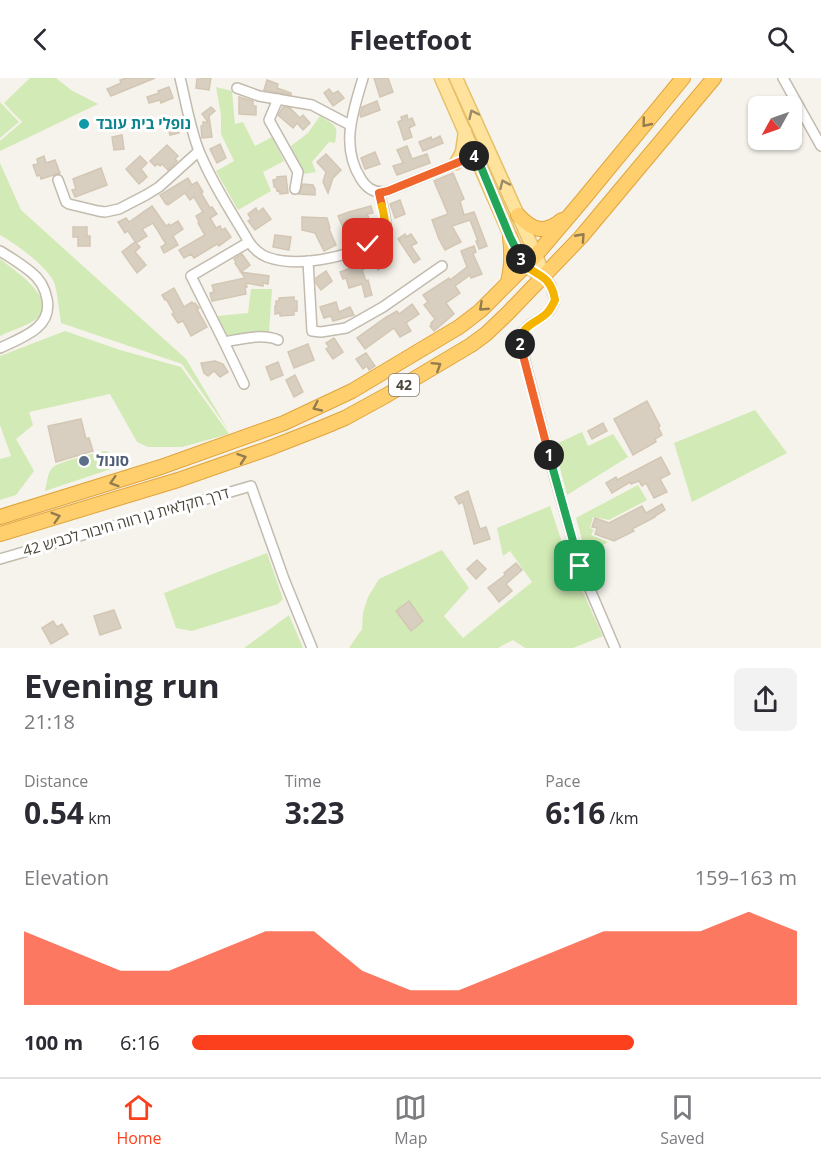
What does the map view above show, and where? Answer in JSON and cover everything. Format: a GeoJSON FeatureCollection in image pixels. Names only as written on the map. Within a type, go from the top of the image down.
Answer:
{"type":"FeatureCollection","features":[{"type":"Feature","properties":{"kind":"highway","name":"42"},"geometry":{"type":"LineString","coordinates":[[0,517],[161,467],[284,423],[352,391],[459,327],[480,311],[536,255],[684,78]]}},
{"type":"Feature","properties":{"kind":"highway","name":"42"},"geometry":{"type":"LineString","coordinates":[[0,534],[178,480],[267,449],[345,418],[432,370],[486,334],[544,276],[624,187],[714,78]]}},
{"type":"Feature","properties":{"kind":"highway"},"geometry":{"type":"LineString","coordinates":[[518,215],[529,225],[541,230],[556,225],[581,202]]}},
{"type":"Feature","properties":{"kind":"highway"},"geometry":{"type":"LineString","coordinates":[[507,284],[512,265],[510,237]]}},
{"type":"Feature","properties":{"kind":"main road"},"geometry":{"type":"LineString","coordinates":[[441,78],[510,237],[525,266],[544,276]]}},
{"type":"Feature","properties":{"kind":"main road"},"geometry":{"type":"LineString","coordinates":[[456,78],[544,276]]}},
{"type":"Feature","properties":{"kind":"main road"},"geometry":{"type":"LineString","coordinates":[[456,163],[463,149],[465,129]]}},
{"type":"Feature","properties":{"kind":"street"},"geometry":{"type":"LineString","coordinates":[[180,78],[199,151],[249,242],[260,253],[270,258],[308,261],[328,259],[368,244],[381,236],[386,225],[379,193]]}},
{"type":"Feature","properties":{"kind":"street"},"geometry":{"type":"LineString","coordinates":[[363,78],[350,124],[349,149],[355,169],[369,188],[379,193],[388,191],[489,150]]}},
{"type":"Feature","properties":{"kind":"street"},"geometry":{"type":"LineString","coordinates":[[783,78],[821,146]]}},
{"type":"Feature","properties":{"kind":"street"},"geometry":{"type":"LineString","coordinates":[[237,88],[259,96],[312,105],[350,124]]}},
{"type":"Feature","properties":{"kind":"street"},"geometry":{"type":"LineString","coordinates":[[278,99],[269,120],[298,172],[295,189]]}},
{"type":"Feature","properties":{"kind":"street"},"geometry":{"type":"LineString","coordinates":[[58,180],[66,202],[105,212],[118,209],[159,188],[199,151]]}},
{"type":"Feature","properties":{"kind":"street"},"geometry":{"type":"LineString","coordinates":[[244,384],[191,276],[249,242]]}},
{"type":"Feature","properties":{"kind":"street"},"geometry":{"type":"LineString","coordinates":[[0,250],[37,278],[43,285],[48,305],[45,318],[36,328],[22,338],[0,348]]}},
{"type":"Feature","properties":{"kind":"street"},"geometry":{"type":"LineString","coordinates":[[308,261],[312,331],[321,332],[346,328],[383,307],[442,266]]}},
{"type":"Feature","properties":{"kind":"street"},"geometry":{"type":"LineString","coordinates":[[544,276],[551,286],[555,300],[547,314],[524,330],[520,336],[520,342],[580,566],[611,647]]}},
{"type":"Feature","properties":{"kind":"street"},"geometry":{"type":"LineString","coordinates":[[224,342],[271,337],[278,340]]}},
{"type":"Feature","properties":{"kind":"street","name":"דרך חקלאית גן רווה חיבור לכביש 42"},"geometry":{"type":"LineString","coordinates":[[0,559],[251,486],[284,579],[312,648]]}},
{"type":"Feature","properties":{"kind":"green space"},"geometry":{"type":"Polygon","coordinates":[[[30,78],[56,78],[71,90],[98,104],[0,151],[0,141],[22,122],[4,103],[30,78]]]}},
{"type":"Feature","properties":{"kind":"green space"},"geometry":{"type":"Polygon","coordinates":[[[216,87],[232,91],[235,124],[243,122],[255,146],[272,137],[284,161],[263,172],[271,191],[238,210],[216,171],[234,161],[221,134],[221,115],[216,87]]]}},
{"type":"Feature","properties":{"kind":"green space"},"geometry":{"type":"Polygon","coordinates":[[[0,102],[19,122],[0,138],[0,102]]]}},
{"type":"Feature","properties":{"kind":"green space"},"geometry":{"type":"Polygon","coordinates":[[[320,116],[335,126],[335,143],[329,142],[312,162],[316,172],[303,174],[291,146],[308,133],[320,116]]]}},
{"type":"Feature","properties":{"kind":"green space"},"geometry":{"type":"Polygon","coordinates":[[[0,163],[21,210],[186,359],[229,431],[182,364],[61,323],[52,278],[32,257],[0,235],[0,163]]]}},
{"type":"Feature","properties":{"kind":"green space"},"geometry":{"type":"Polygon","coordinates":[[[0,259],[32,286],[39,295],[42,312],[27,325],[0,336],[0,259]]]}},
{"type":"Feature","properties":{"kind":"green space"},"geometry":{"type":"Polygon","coordinates":[[[251,289],[272,289],[269,333],[228,338],[217,316],[248,313],[251,289]]]}},
{"type":"Feature","properties":{"kind":"green space"},"geometry":{"type":"Polygon","coordinates":[[[65,331],[120,350],[181,367],[229,434],[182,447],[148,447],[137,442],[110,394],[29,412],[33,425],[16,439],[34,471],[16,495],[0,500],[0,459],[11,456],[0,425],[0,356],[65,331]]]}},
{"type":"Feature","properties":{"kind":"green space"},"geometry":{"type":"Polygon","coordinates":[[[755,410],[787,453],[692,502],[674,443],[755,410]]]}},
{"type":"Feature","properties":{"kind":"green space"},"geometry":{"type":"Polygon","coordinates":[[[582,432],[588,446],[613,434],[628,457],[567,495],[554,445],[582,432]]]}},
{"type":"Feature","properties":{"kind":"green space"},"geometry":{"type":"Polygon","coordinates":[[[106,451],[126,464],[45,491],[52,468],[106,451]]]}},
{"type":"Feature","properties":{"kind":"green space"},"geometry":{"type":"Polygon","coordinates":[[[638,485],[647,500],[609,520],[593,517],[590,528],[594,530],[591,535],[608,542],[586,554],[576,518],[638,485]]]}},
{"type":"Feature","properties":{"kind":"green space"},"geometry":{"type":"Polygon","coordinates":[[[550,506],[567,558],[603,636],[573,648],[525,648],[513,640],[498,648],[349,648],[362,629],[363,613],[368,597],[379,579],[442,550],[469,588],[444,616],[463,638],[532,582],[510,551],[503,556],[497,528],[550,506]]]}},
{"type":"Feature","properties":{"kind":"green space"},"geometry":{"type":"Polygon","coordinates":[[[267,553],[283,599],[278,604],[192,631],[176,628],[164,593],[267,553]]]}},
{"type":"Feature","properties":{"kind":"green space"},"geometry":{"type":"Polygon","coordinates":[[[289,615],[303,648],[244,648],[289,615]]]}},
{"type":"Feature","properties":{"kind":"building"},"geometry":{"type":"Polygon","coordinates":[[[155,78],[111,96],[107,89],[121,83],[120,80],[155,78]]]}},
{"type":"Feature","properties":{"kind":"building"},"geometry":{"type":"Polygon","coordinates":[[[211,78],[209,90],[196,88],[197,79],[211,78]]]}},
{"type":"Feature","properties":{"kind":"building"},"geometry":{"type":"Polygon","coordinates":[[[374,78],[388,78],[393,92],[380,97],[374,78]]]}},
{"type":"Feature","properties":{"kind":"building"},"geometry":{"type":"Polygon","coordinates":[[[267,80],[278,84],[277,88],[291,95],[264,90],[267,80]]]}},
{"type":"Feature","properties":{"kind":"building"},"geometry":{"type":"Polygon","coordinates":[[[169,87],[173,98],[161,103],[160,100],[149,103],[147,97],[169,87]]]}},
{"type":"Feature","properties":{"kind":"building"},"geometry":{"type":"Polygon","coordinates":[[[329,89],[333,94],[338,91],[344,98],[333,106],[324,93],[329,89]]]}},
{"type":"Feature","properties":{"kind":"building"},"geometry":{"type":"Polygon","coordinates":[[[239,97],[253,101],[253,106],[256,106],[256,115],[239,114],[239,97]]]}},
{"type":"Feature","properties":{"kind":"building"},"geometry":{"type":"Polygon","coordinates":[[[377,101],[380,110],[361,117],[362,107],[377,101]]]}},
{"type":"Feature","properties":{"kind":"building"},"geometry":{"type":"Polygon","coordinates":[[[211,107],[215,111],[209,116],[212,137],[202,138],[201,126],[203,122],[208,122],[202,114],[211,107]]]}},
{"type":"Feature","properties":{"kind":"building"},"geometry":{"type":"Polygon","coordinates":[[[283,107],[290,108],[300,118],[303,115],[310,123],[303,130],[297,123],[293,128],[278,115],[283,107]]]}},
{"type":"Feature","properties":{"kind":"building"},"geometry":{"type":"Polygon","coordinates":[[[407,115],[408,120],[412,118],[415,125],[409,128],[412,137],[404,140],[398,122],[402,120],[401,117],[407,115]]]}},
{"type":"Feature","properties":{"kind":"building"},"geometry":{"type":"Polygon","coordinates":[[[175,120],[179,133],[170,135],[166,122],[175,120]]]}},
{"type":"Feature","properties":{"kind":"building"},"geometry":{"type":"Polygon","coordinates":[[[122,135],[124,149],[114,150],[112,137],[122,135]]]}},
{"type":"Feature","properties":{"kind":"building"},"geometry":{"type":"Polygon","coordinates":[[[440,136],[443,143],[423,151],[419,142],[440,136]]]}},
{"type":"Feature","properties":{"kind":"building"},"geometry":{"type":"Polygon","coordinates":[[[220,144],[226,158],[217,163],[210,149],[220,144]]]}},
{"type":"Feature","properties":{"kind":"building"},"geometry":{"type":"Polygon","coordinates":[[[167,145],[178,156],[175,159],[177,161],[168,170],[162,164],[155,166],[150,161],[167,145]]]}},
{"type":"Feature","properties":{"kind":"building"},"geometry":{"type":"Polygon","coordinates":[[[407,146],[412,159],[427,154],[430,163],[397,175],[393,166],[403,163],[397,150],[407,146]]]}},
{"type":"Feature","properties":{"kind":"building"},"geometry":{"type":"Polygon","coordinates":[[[375,152],[380,164],[365,169],[361,158],[375,152]]]}},
{"type":"Feature","properties":{"kind":"building"},"geometry":{"type":"Polygon","coordinates":[[[326,154],[341,170],[333,178],[328,193],[323,182],[326,172],[317,162],[326,154]]]}},
{"type":"Feature","properties":{"kind":"building"},"geometry":{"type":"Polygon","coordinates":[[[44,156],[46,163],[55,160],[60,173],[41,179],[40,175],[37,176],[33,165],[38,164],[37,159],[44,156]]]}},
{"type":"Feature","properties":{"kind":"building"},"geometry":{"type":"Polygon","coordinates":[[[140,156],[147,163],[141,169],[147,177],[139,184],[126,169],[140,156]]]}},
{"type":"Feature","properties":{"kind":"building"},"geometry":{"type":"Polygon","coordinates":[[[101,168],[107,185],[75,197],[72,190],[76,189],[73,179],[101,168]]]}},
{"type":"Feature","properties":{"kind":"building"},"geometry":{"type":"Polygon","coordinates":[[[453,173],[464,199],[460,201],[464,215],[474,212],[487,246],[479,249],[470,220],[452,226],[461,242],[445,250],[439,239],[432,220],[448,214],[434,181],[453,173]]]}},
{"type":"Feature","properties":{"kind":"building"},"geometry":{"type":"Polygon","coordinates":[[[286,176],[288,193],[280,194],[279,190],[277,191],[274,187],[273,180],[286,176]]]}},
{"type":"Feature","properties":{"kind":"building"},"geometry":{"type":"Polygon","coordinates":[[[188,178],[192,185],[197,182],[210,208],[212,207],[217,214],[210,218],[216,228],[220,226],[222,230],[225,228],[231,237],[219,246],[217,244],[194,258],[191,254],[184,258],[179,250],[205,235],[196,216],[203,212],[194,197],[190,200],[185,193],[168,205],[160,195],[188,178]]]}},
{"type":"Feature","properties":{"kind":"building"},"geometry":{"type":"Polygon","coordinates":[[[303,184],[313,185],[315,195],[299,194],[303,184]]]}},
{"type":"Feature","properties":{"kind":"building"},"geometry":{"type":"Polygon","coordinates":[[[400,200],[405,214],[395,218],[390,204],[400,200]]]}},
{"type":"Feature","properties":{"kind":"building"},"geometry":{"type":"Polygon","coordinates":[[[152,206],[166,226],[178,221],[183,229],[173,236],[178,245],[164,253],[161,247],[166,244],[153,223],[142,229],[147,236],[136,243],[128,231],[125,233],[118,222],[126,218],[129,222],[152,206]]]}},
{"type":"Feature","properties":{"kind":"building"},"geometry":{"type":"Polygon","coordinates":[[[371,206],[373,213],[367,214],[375,231],[368,235],[362,222],[344,230],[338,216],[371,206]]]}},
{"type":"Feature","properties":{"kind":"building"},"geometry":{"type":"Polygon","coordinates":[[[256,208],[258,212],[263,208],[271,219],[255,230],[248,221],[251,219],[248,214],[256,208]]]}},
{"type":"Feature","properties":{"kind":"building"},"geometry":{"type":"Polygon","coordinates":[[[302,217],[327,218],[336,245],[324,251],[315,233],[302,230],[302,217]]]}},
{"type":"Feature","properties":{"kind":"building"},"geometry":{"type":"Polygon","coordinates":[[[73,227],[87,227],[90,246],[78,246],[78,237],[73,237],[73,227]]]}},
{"type":"Feature","properties":{"kind":"building"},"geometry":{"type":"Polygon","coordinates":[[[405,234],[406,237],[411,234],[417,243],[411,246],[420,259],[414,263],[398,239],[405,234]]]}},
{"type":"Feature","properties":{"kind":"building"},"geometry":{"type":"Polygon","coordinates":[[[275,235],[291,237],[289,250],[273,247],[275,235]]]}},
{"type":"Feature","properties":{"kind":"building"},"geometry":{"type":"Polygon","coordinates":[[[135,242],[140,247],[135,252],[146,265],[137,273],[122,252],[135,242]]]}},
{"type":"Feature","properties":{"kind":"building"},"geometry":{"type":"Polygon","coordinates":[[[474,246],[476,252],[473,254],[482,274],[471,278],[470,275],[455,286],[460,293],[446,303],[454,314],[434,331],[430,326],[435,319],[424,305],[428,302],[423,295],[449,278],[450,280],[467,267],[461,251],[474,246]]]}},
{"type":"Feature","properties":{"kind":"building"},"geometry":{"type":"Polygon","coordinates":[[[384,248],[392,261],[378,270],[370,257],[384,248]]]}},
{"type":"Feature","properties":{"kind":"building"},"geometry":{"type":"Polygon","coordinates":[[[242,254],[250,265],[241,272],[234,259],[242,254]]]}},
{"type":"Feature","properties":{"kind":"building"},"geometry":{"type":"Polygon","coordinates":[[[361,260],[364,269],[362,270],[366,281],[368,280],[372,295],[365,297],[362,284],[349,288],[346,278],[343,279],[340,272],[351,268],[350,263],[361,260]]]}},
{"type":"Feature","properties":{"kind":"building"},"geometry":{"type":"Polygon","coordinates":[[[326,271],[332,281],[321,290],[316,283],[316,278],[326,271]]]}},
{"type":"Feature","properties":{"kind":"building"},"geometry":{"type":"Polygon","coordinates":[[[241,272],[269,276],[268,284],[263,283],[263,286],[246,283],[246,294],[212,301],[210,293],[214,292],[212,285],[245,278],[241,272]]]}},
{"type":"Feature","properties":{"kind":"building"},"geometry":{"type":"Polygon","coordinates":[[[174,288],[184,307],[192,302],[195,303],[207,327],[191,336],[183,321],[178,323],[162,295],[174,288]]]}},
{"type":"Feature","properties":{"kind":"building"},"geometry":{"type":"Polygon","coordinates":[[[294,297],[294,301],[297,301],[297,311],[294,311],[294,315],[275,314],[276,301],[279,301],[279,298],[294,297]]]}},
{"type":"Feature","properties":{"kind":"building"},"geometry":{"type":"Polygon","coordinates":[[[336,302],[339,312],[350,307],[354,315],[333,321],[331,316],[324,318],[320,307],[336,302]]]}},
{"type":"Feature","properties":{"kind":"building"},"geometry":{"type":"Polygon","coordinates":[[[412,304],[419,314],[406,323],[411,331],[400,337],[394,328],[365,349],[357,338],[385,318],[397,311],[399,314],[412,304]]]}},
{"type":"Feature","properties":{"kind":"building"},"geometry":{"type":"Polygon","coordinates":[[[334,338],[343,352],[333,359],[326,349],[329,347],[326,343],[334,338]]]}},
{"type":"Feature","properties":{"kind":"building"},"geometry":{"type":"Polygon","coordinates":[[[308,344],[314,360],[294,368],[288,352],[308,344]]]}},
{"type":"Feature","properties":{"kind":"building"},"geometry":{"type":"Polygon","coordinates":[[[366,353],[375,366],[369,370],[367,366],[363,369],[356,359],[366,353]]]}},
{"type":"Feature","properties":{"kind":"building"},"geometry":{"type":"Polygon","coordinates":[[[215,361],[223,364],[228,372],[220,377],[214,371],[208,376],[204,373],[201,363],[215,361]]]}},
{"type":"Feature","properties":{"kind":"building"},"geometry":{"type":"Polygon","coordinates":[[[278,362],[283,375],[271,380],[266,367],[278,362]]]}},
{"type":"Feature","properties":{"kind":"building"},"geometry":{"type":"Polygon","coordinates":[[[295,375],[303,392],[294,397],[286,380],[295,375]]]}},
{"type":"Feature","properties":{"kind":"building"},"geometry":{"type":"Polygon","coordinates":[[[647,401],[660,426],[658,427],[662,435],[655,439],[656,442],[633,455],[614,419],[647,401]]]}},
{"type":"Feature","properties":{"kind":"building"},"geometry":{"type":"Polygon","coordinates":[[[81,419],[86,439],[89,438],[93,451],[56,462],[48,426],[81,419]]]}},
{"type":"Feature","properties":{"kind":"building"},"geometry":{"type":"Polygon","coordinates":[[[603,423],[607,431],[592,439],[588,431],[603,423]]]}},
{"type":"Feature","properties":{"kind":"building"},"geometry":{"type":"Polygon","coordinates":[[[661,457],[670,474],[660,479],[667,492],[654,498],[646,483],[642,486],[639,481],[631,484],[630,482],[612,493],[606,483],[616,477],[617,480],[661,457]]]}},
{"type":"Feature","properties":{"kind":"building"},"geometry":{"type":"Polygon","coordinates":[[[468,491],[480,529],[486,527],[490,539],[474,544],[463,502],[459,504],[455,497],[468,491]]]}},
{"type":"Feature","properties":{"kind":"building"},"geometry":{"type":"Polygon","coordinates":[[[662,504],[665,510],[632,529],[634,531],[614,541],[595,534],[597,528],[592,527],[595,518],[609,523],[642,506],[646,513],[662,504]]]}},
{"type":"Feature","properties":{"kind":"building"},"geometry":{"type":"Polygon","coordinates":[[[477,560],[486,569],[476,579],[467,569],[477,560]]]}},
{"type":"Feature","properties":{"kind":"building"},"geometry":{"type":"Polygon","coordinates":[[[516,563],[522,570],[506,584],[512,591],[499,602],[488,588],[516,563]]]}},
{"type":"Feature","properties":{"kind":"building"},"geometry":{"type":"Polygon","coordinates":[[[409,601],[423,621],[411,631],[396,611],[409,601]]]}},
{"type":"Feature","properties":{"kind":"building"},"geometry":{"type":"Polygon","coordinates":[[[114,610],[121,628],[100,635],[94,616],[114,610]]]}},
{"type":"Feature","properties":{"kind":"building"},"geometry":{"type":"Polygon","coordinates":[[[53,621],[57,627],[62,624],[68,634],[51,644],[42,628],[53,621]]]}},
{"type":"Feature","properties":{"kind":"place","name":"נופלי בית עובד"},"geometry":{"type":"Point","coordinates":[84,124]}},
{"type":"Feature","properties":{"kind":"place","name":"סונול"},"geometry":{"type":"Point","coordinates":[84,461]}},
{"type":"Feature","properties":{"kind":"route"},"geometry":{"type":"LineString","coordinates":[[368,244],[381,236],[386,227],[379,193],[476,155],[510,237],[525,266],[544,276],[554,293],[555,300],[552,307],[547,314],[524,330],[520,336],[520,342],[580,566]]}}]}
